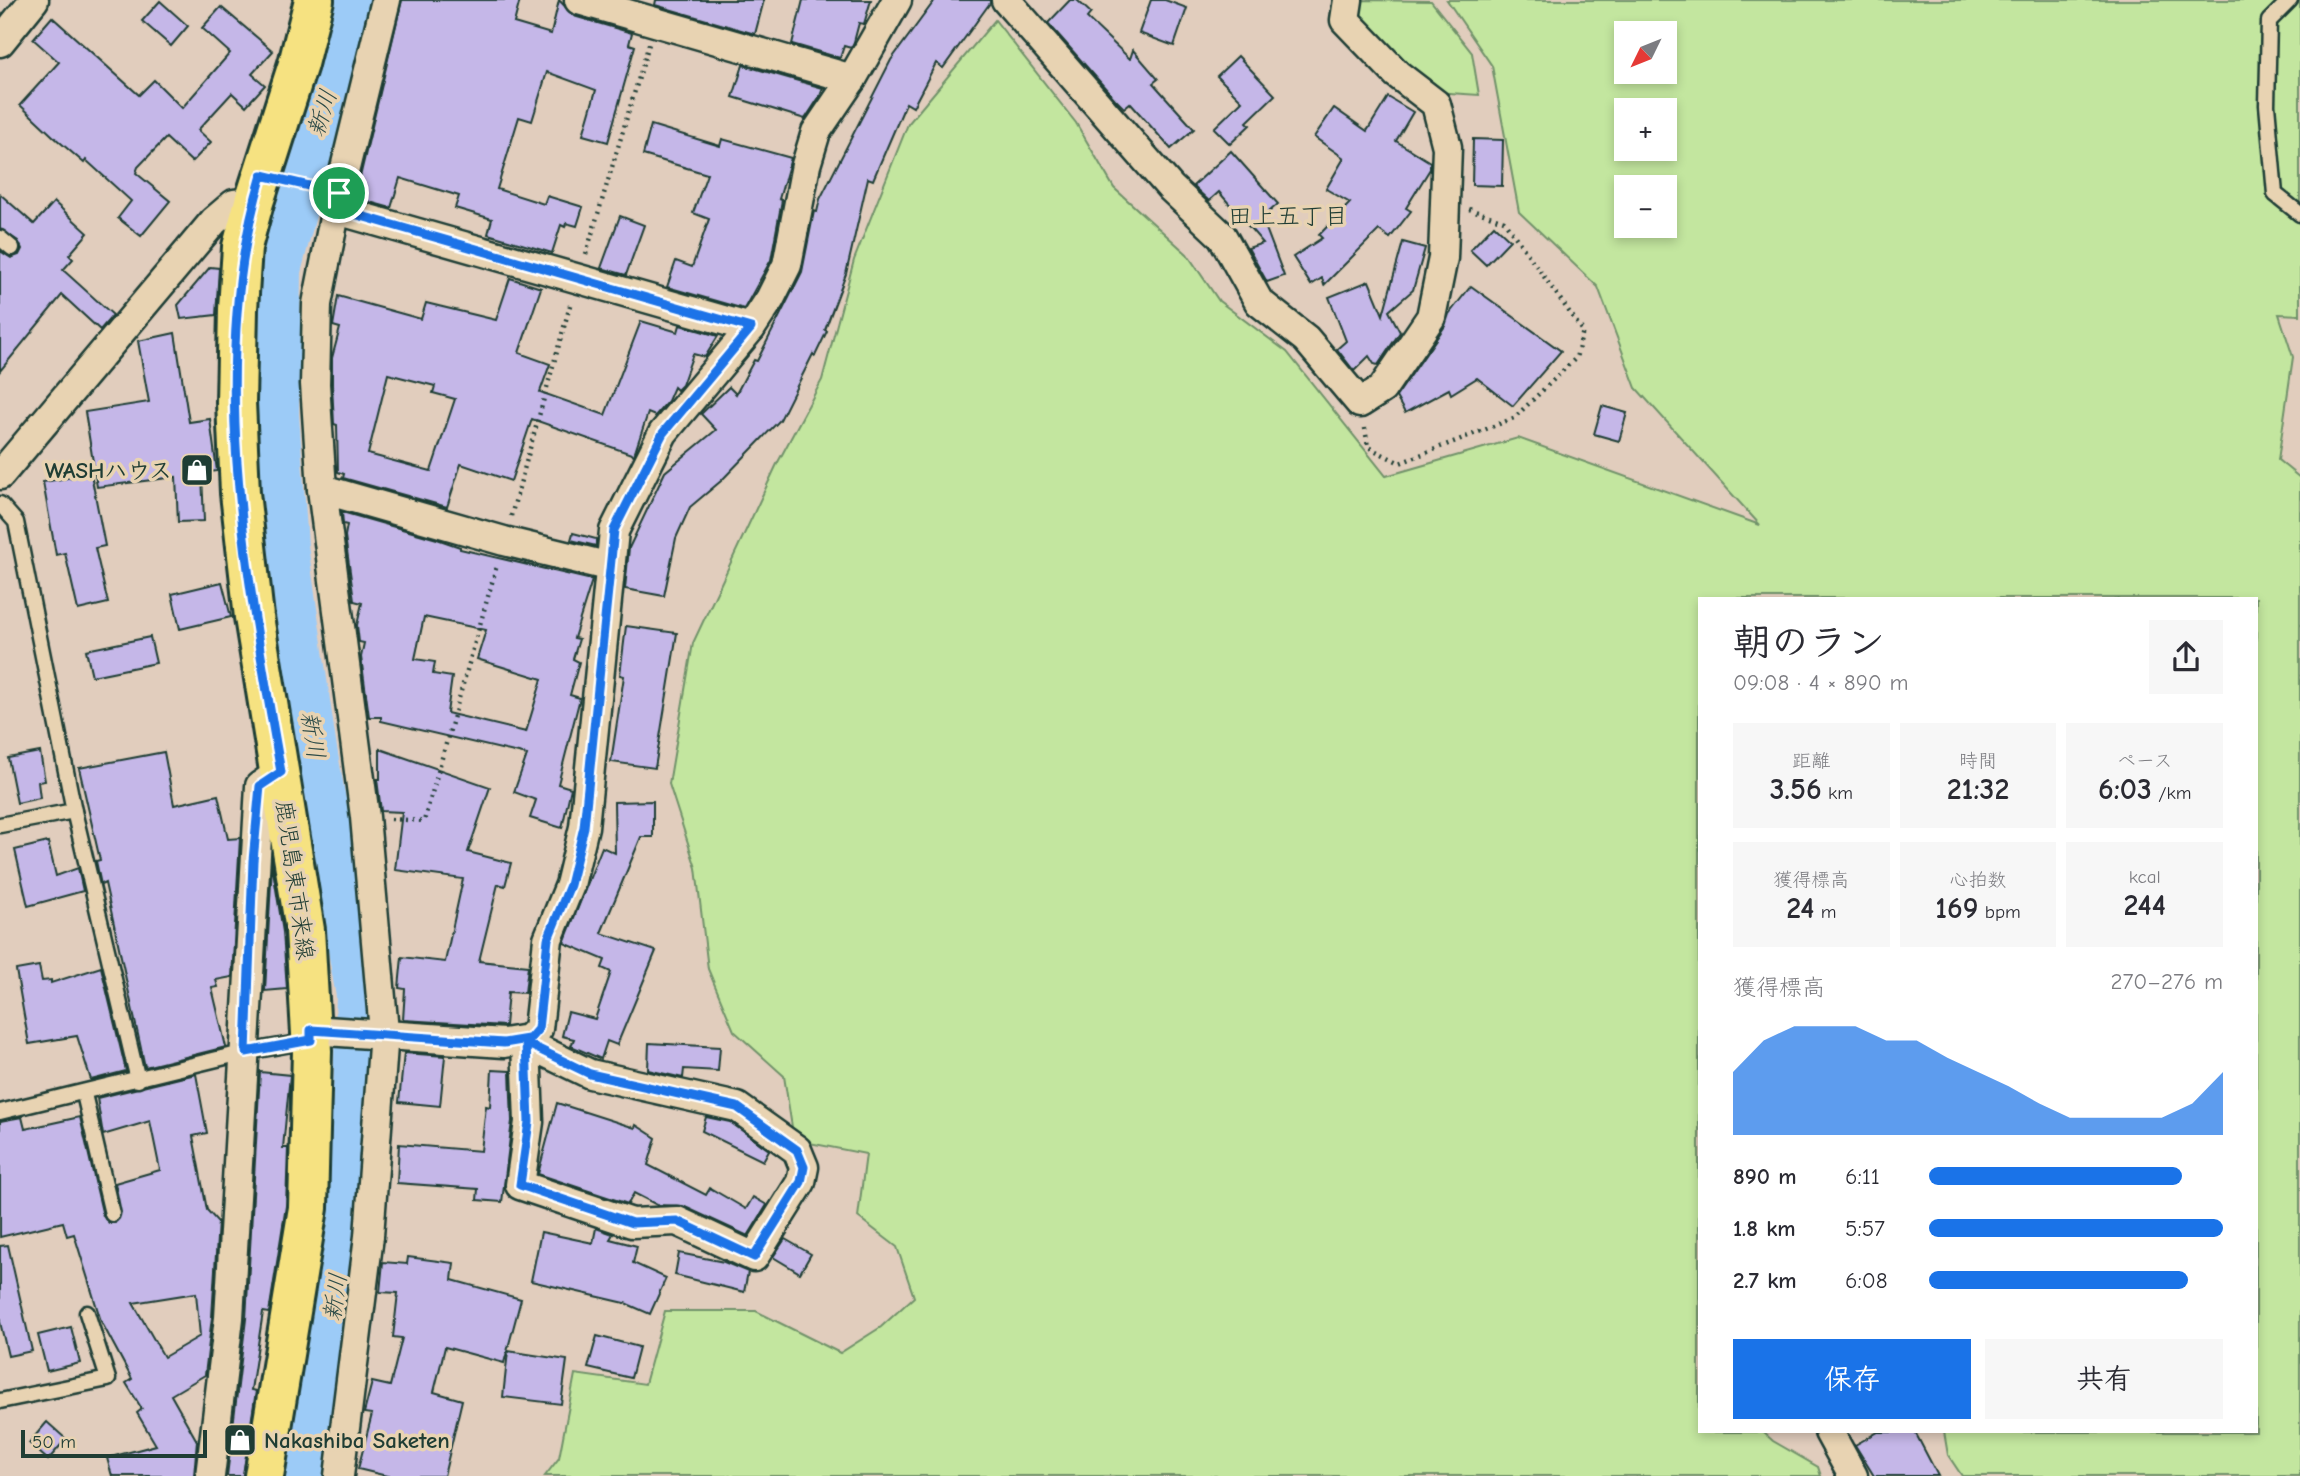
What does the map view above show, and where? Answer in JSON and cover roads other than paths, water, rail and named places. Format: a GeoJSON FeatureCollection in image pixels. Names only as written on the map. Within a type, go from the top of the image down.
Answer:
{"type":"FeatureCollection","features":[{"type":"Feature","properties":{"kind":"main road","name":"鹿児島東市来線"},"geometry":{"type":"LineString","coordinates":[[264,1476],[308,1208],[311,1035],[305,930],[254,617],[240,493],[236,402],[238,309],[243,247],[314,0]]}},
{"type":"Feature","properties":{"kind":"street"},"geometry":{"type":"LineString","coordinates":[[0,42],[34,0]]}},
{"type":"Feature","properties":{"kind":"street"},"geometry":{"type":"LineString","coordinates":[[341,1476],[369,1236],[384,1032],[365,817],[322,489],[315,384],[317,304],[338,201],[386,0]]}},
{"type":"Feature","properties":{"kind":"street"},"geometry":{"type":"LineString","coordinates":[[579,0],[664,12],[852,79]]}},
{"type":"Feature","properties":{"kind":"street"},"geometry":{"type":"LineString","coordinates":[[311,1035],[384,1032],[504,1043],[527,1041],[590,1074],[737,1107],[797,1150],[804,1167],[801,1182],[754,1257],[677,1221],[632,1223],[520,1185],[529,1122],[527,1041],[538,1029],[548,939],[570,885],[584,827],[614,530],[648,458],[663,433],[751,328],[771,299],[787,265],[806,165],[816,132],[852,79],[897,0]]}},
{"type":"Feature","properties":{"kind":"street"},"geometry":{"type":"LineString","coordinates":[[1006,0],[1171,188],[1222,236],[1259,302],[1306,339],[1360,403],[1382,389],[1431,317],[1443,258],[1447,147],[1436,104],[1397,74],[1345,20],[1348,0]]}},
{"type":"Feature","properties":{"kind":"street"},"geometry":{"type":"LineString","coordinates":[[0,475],[214,221],[258,189]]}},
{"type":"Feature","properties":{"kind":"street"},"geometry":{"type":"LineString","coordinates":[[338,201],[578,279],[751,328]]}},
{"type":"Feature","properties":{"kind":"street"},"geometry":{"type":"LineString","coordinates":[[322,489],[504,541],[611,567]]}},
{"type":"Feature","properties":{"kind":"street"},"geometry":{"type":"LineString","coordinates":[[210,1476],[229,1318],[246,1052],[253,861],[260,786],[281,772]]}},
{"type":"Feature","properties":{"kind":"street"},"geometry":{"type":"LineString","coordinates":[[1830,1433],[1853,1476]]}},
{"type":"Feature","properties":{"kind":"lane"},"geometry":{"type":"LineString","coordinates":[[2290,0],[2269,21],[2266,105],[2275,194],[2300,214]]}},
{"type":"Feature","properties":{"kind":"lane"},"geometry":{"type":"LineString","coordinates":[[0,238],[12,248]]}},
{"type":"Feature","properties":{"kind":"lane"},"geometry":{"type":"LineString","coordinates":[[0,504],[16,522],[75,811],[138,1080]]}},
{"type":"Feature","properties":{"kind":"lane"},"geometry":{"type":"LineString","coordinates":[[0,825],[75,811]]}},
{"type":"Feature","properties":{"kind":"lane"},"geometry":{"type":"LineString","coordinates":[[0,1112],[84,1094],[311,1035]]}},
{"type":"Feature","properties":{"kind":"lane"},"geometry":{"type":"LineString","coordinates":[[84,1094],[112,1214]]}},
{"type":"Feature","properties":{"kind":"lane"},"geometry":{"type":"LineString","coordinates":[[0,1401],[108,1379],[87,1313]]}},
{"type":"Feature","properties":{"kind":"waterway","name":"新川"},"geometry":{"type":"LineString","coordinates":[[302,1476],[337,1292],[355,1092],[358,995],[314,744],[286,546],[277,415],[279,270],[310,153],[358,0]]}},
{"type":"Feature","properties":{"kind":"place","name":"WASHハウス"},"geometry":{"type":"Point","coordinates":[197,470]}},
{"type":"Feature","properties":{"kind":"place","name":"Nakashiba Saketen"},"geometry":{"type":"Point","coordinates":[240,1440]}},
{"type":"Feature","properties":{"kind":"district","name":"田上五丁目"},"geometry":{"type":"Point","coordinates":[1288,216]}}]}
